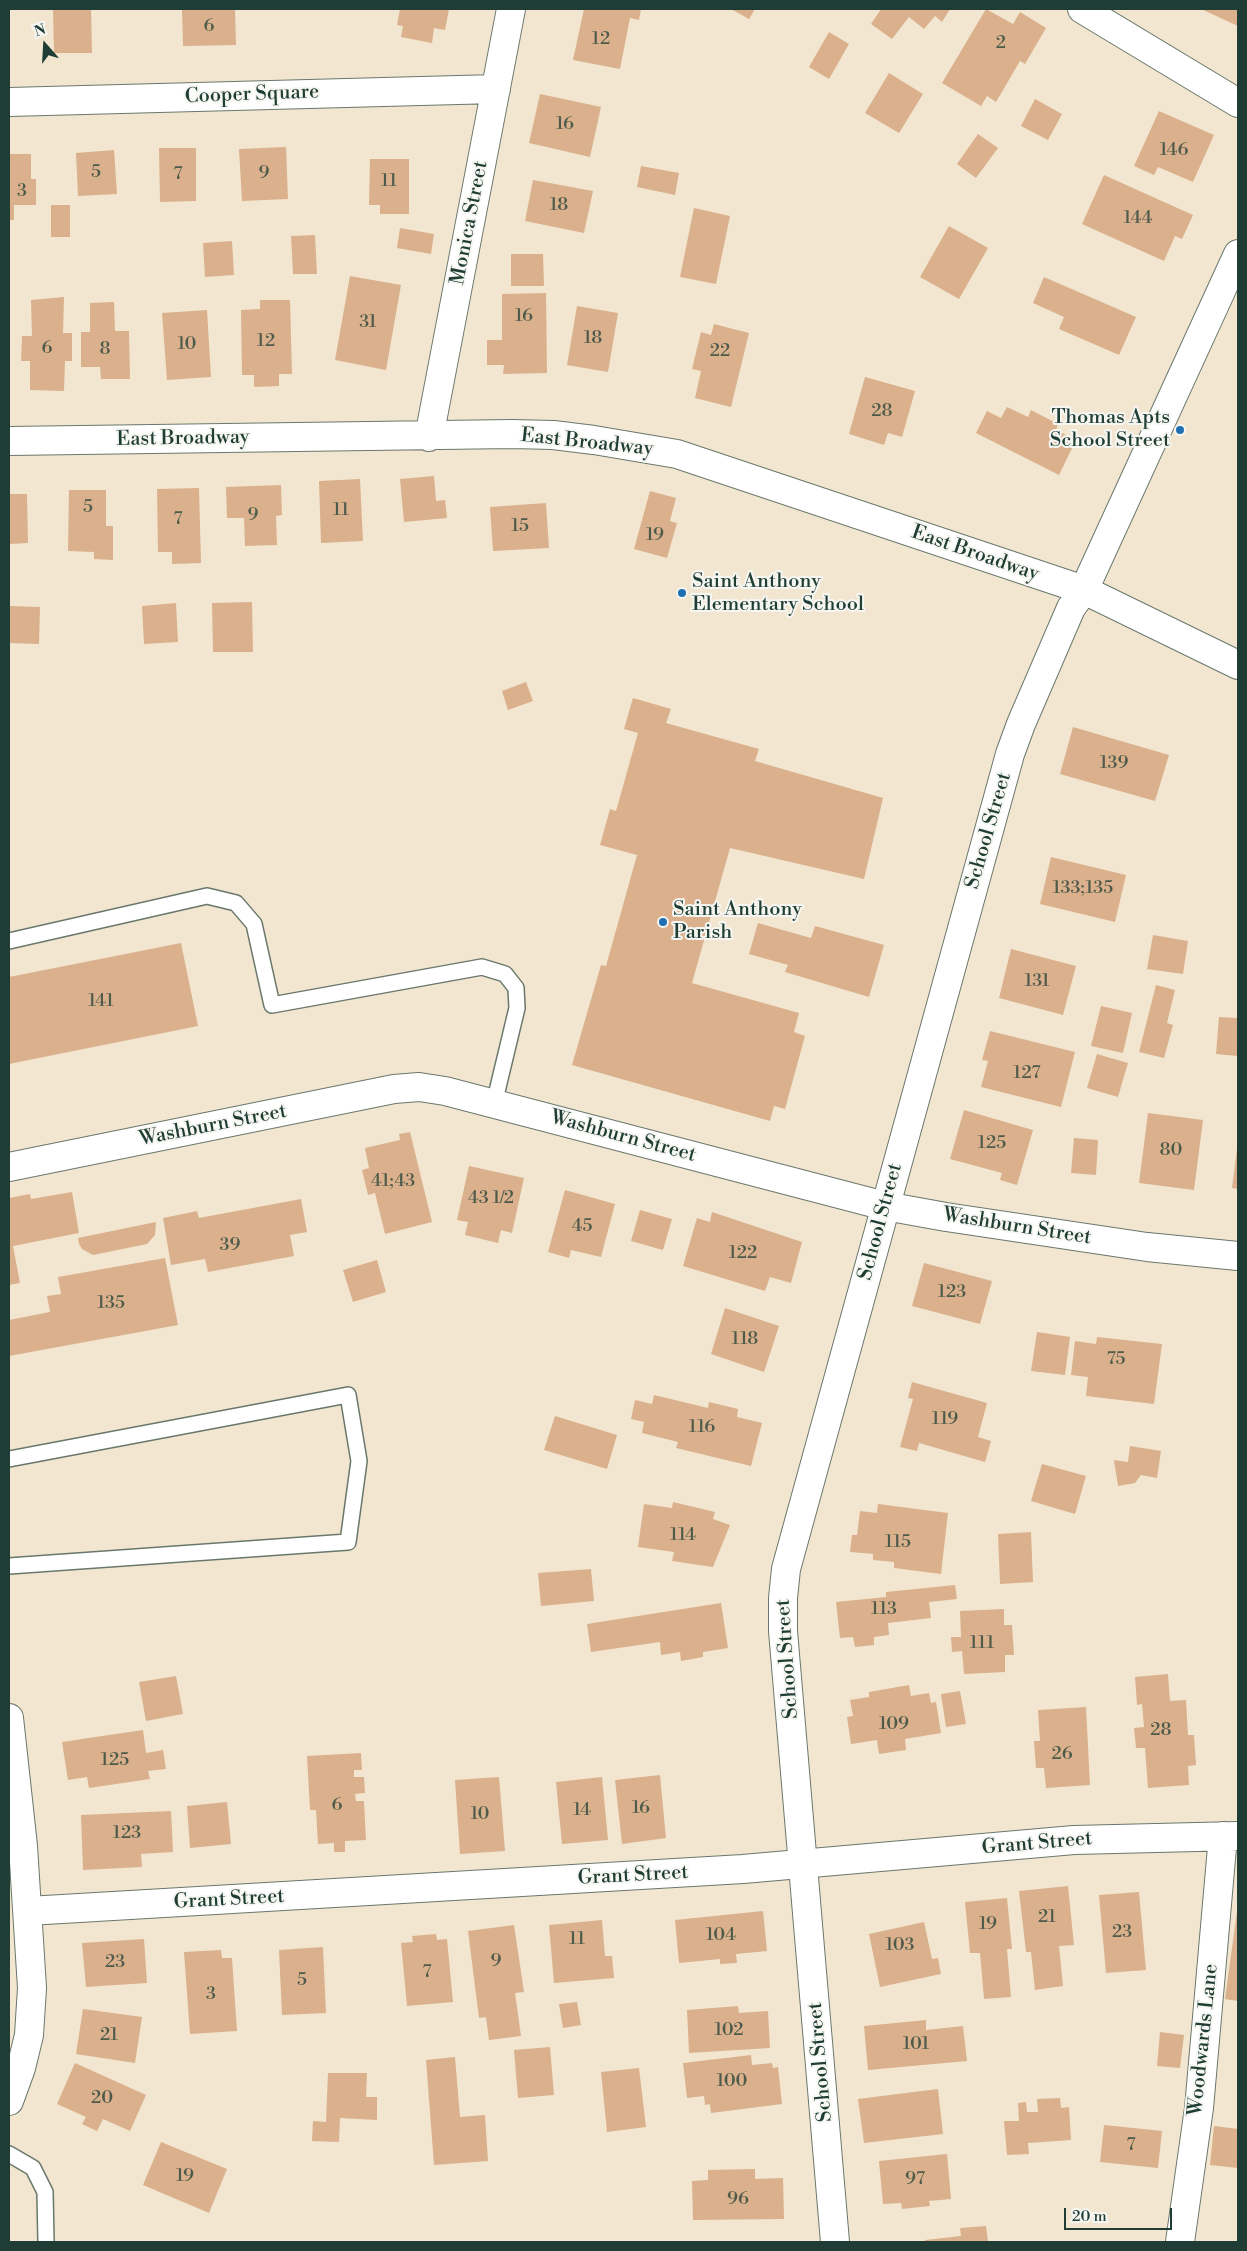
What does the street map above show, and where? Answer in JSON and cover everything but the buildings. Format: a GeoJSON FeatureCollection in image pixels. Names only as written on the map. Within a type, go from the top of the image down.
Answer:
{"type":"FeatureCollection","features":[{"type":"Feature","properties":{"kind":"street","name":"Monica Street"},"geometry":{"type":"LineString","coordinates":[[430,437],[511,9]]}},
{"type":"Feature","properties":{"kind":"street"},"geometry":{"type":"LineString","coordinates":[[1082,9],[1238,103]]}},
{"type":"Feature","properties":{"kind":"street","name":"Cooper Square"},"geometry":{"type":"LineString","coordinates":[[9,102],[496,89]]}},
{"type":"Feature","properties":{"kind":"street","name":"School Street"},"geometry":{"type":"LineString","coordinates":[[835,2242],[784,1631],[784,1584],[885,1206],[1010,754],[1071,608],[1084,590],[1238,254]]}},
{"type":"Feature","properties":{"kind":"street","name":"East Broadway"},"geometry":{"type":"LineString","coordinates":[[9,441],[553,435],[677,454],[1084,590],[1238,665]]}},
{"type":"Feature","properties":{"kind":"street","name":"Washburn Street"},"geometry":{"type":"LineString","coordinates":[[9,1167],[407,1088],[432,1088],[885,1206],[1147,1247],[1238,1256]]}},
{"type":"Feature","properties":{"kind":"street"},"geometry":{"type":"LineString","coordinates":[[9,1718],[28,1911],[32,2004],[25,2052],[9,2101]]}},
{"type":"Feature","properties":{"kind":"street","name":"Grant Street"},"geometry":{"type":"LineString","coordinates":[[28,1911],[805,1865],[1065,1841],[1231,1836]]}},
{"type":"Feature","properties":{"kind":"street","name":"Woodwards Lane"},"geometry":{"type":"LineString","coordinates":[[1180,2242],[1231,1836]]}},
{"type":"Feature","properties":{"kind":"lane"},"geometry":{"type":"LineString","coordinates":[[9,941],[207,896],[236,903],[254,924],[272,1005],[482,967],[504,974],[516,988],[517,1008],[494,1104]]}},
{"type":"Feature","properties":{"kind":"lane"},"geometry":{"type":"LineString","coordinates":[[9,1459],[348,1395],[359,1461],[348,1542],[9,1566]]}},
{"type":"Feature","properties":{"kind":"lane"},"geometry":{"type":"LineString","coordinates":[[9,2154],[33,2168],[45,2192],[46,2242]]}},
{"type":"Feature","properties":{"kind":"place","name":"Thomas Apts School Street"},"geometry":{"type":"Point","coordinates":[1180,430]}},
{"type":"Feature","properties":{"kind":"place","name":"Saint Anthony Elementary School"},"geometry":{"type":"Point","coordinates":[682,593]}},
{"type":"Feature","properties":{"kind":"place","name":"Saint Anthony Parish"},"geometry":{"type":"Point","coordinates":[663,922]}}]}
